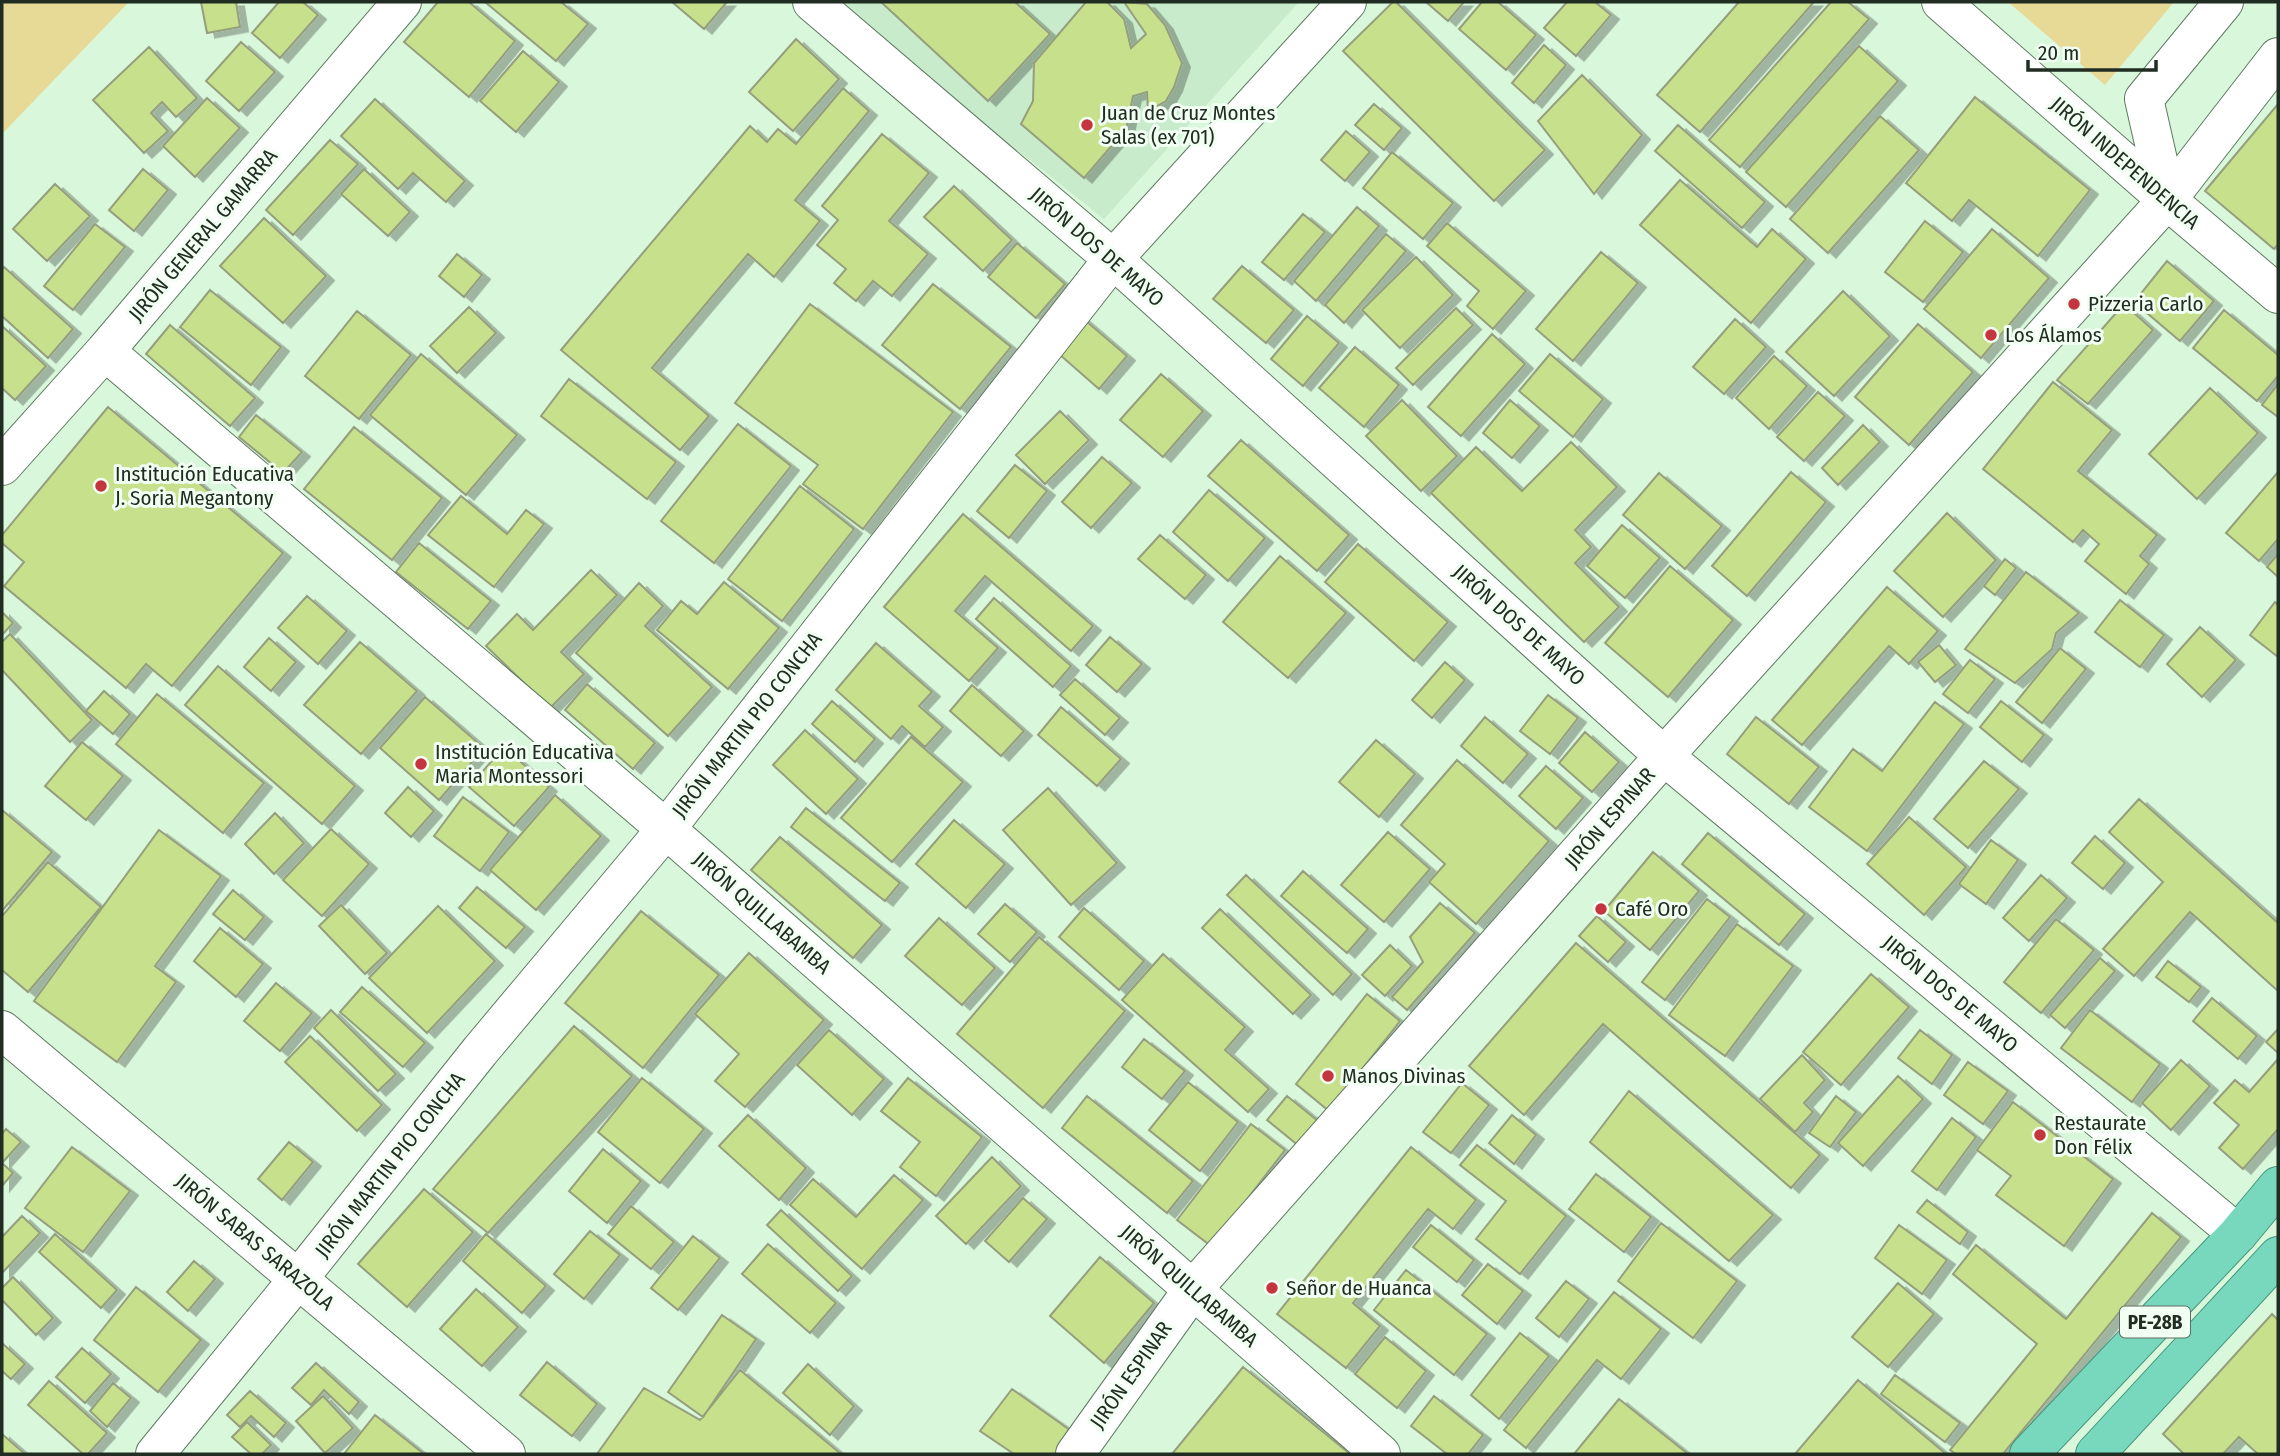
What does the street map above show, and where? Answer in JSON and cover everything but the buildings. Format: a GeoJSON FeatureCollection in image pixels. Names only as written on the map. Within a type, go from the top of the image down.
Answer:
{"type":"FeatureCollection","features":[{"type":"Feature","properties":{"kind":"highway","name":"PE-28B"},"geometry":{"type":"LineString","coordinates":[[2029,1454],[2238,1234],[2278,1186]]}},
{"type":"Feature","properties":{"kind":"highway","name":"PE-28B"},"geometry":{"type":"LineString","coordinates":[[2095,1454],[2278,1256]]}},
{"type":"Feature","properties":{"kind":"street","name":"JIRÓN GENERAL GAMARRA"},"geometry":{"type":"LineString","coordinates":[[2,466],[105,351],[402,2]]}},
{"type":"Feature","properties":{"kind":"street","name":"JIRÓN DOS DE MAYO"},"geometry":{"type":"LineString","coordinates":[[813,2],[1113,259],[1664,756],[2238,1234]]}},
{"type":"Feature","properties":{"kind":"street","name":"JIRÓN MARTIN PIO CONCHA"},"geometry":{"type":"LineString","coordinates":[[155,1454],[480,1051],[666,829],[1113,259],[1347,2]]}},
{"type":"Feature","properties":{"kind":"street","name":"JIRÓN INDEPENDENCIA"},"geometry":{"type":"LineString","coordinates":[[1941,2],[2278,294]]}},
{"type":"Feature","properties":{"kind":"street"},"geometry":{"type":"LineString","coordinates":[[2167,200],[2144,99],[2224,2]]}},
{"type":"Feature","properties":{"kind":"street","name":"JIRÓN ESPINAR"},"geometry":{"type":"LineString","coordinates":[[1075,1454],[1193,1289],[1664,756],[2167,200],[2278,57]]}},
{"type":"Feature","properties":{"kind":"street","name":"JIRÓN QUILLABAMBA"},"geometry":{"type":"LineString","coordinates":[[105,351],[666,829],[1381,1454]]}},
{"type":"Feature","properties":{"kind":"street","name":"JIRÓN SABAS SARAZOLA"},"geometry":{"type":"LineString","coordinates":[[2,1030],[506,1454]]}},
{"type":"Feature","properties":{"kind":"shaded area"},"geometry":{"type":"Polygon","coordinates":[[[2,2],[129,2],[2,134],[2,2]]]}},
{"type":"Feature","properties":{"kind":"shaded area","name":"Juan de Cruz Montes Salas (ex 701)"},"geometry":{"type":"Polygon","coordinates":[[[831,2],[1299,2],[1104,219],[831,2]]]}},
{"type":"Feature","properties":{"kind":"shaded area"},"geometry":{"type":"Polygon","coordinates":[[[2008,2],[2174,2],[2105,85],[2008,2]]]}},
{"type":"Feature","properties":{"kind":"place","name":"Juan de Cruz Montes Salas (ex 701)"},"geometry":{"type":"Point","coordinates":[1087,125]}},
{"type":"Feature","properties":{"kind":"place","name":"Pizzeria Carlo"},"geometry":{"type":"Point","coordinates":[2074,304]}},
{"type":"Feature","properties":{"kind":"place","name":"Los Álamos"},"geometry":{"type":"Point","coordinates":[1991,335]}},
{"type":"Feature","properties":{"kind":"place","name":"Institución Educativa J. Soria Megantony"},"geometry":{"type":"Point","coordinates":[101,486]}},
{"type":"Feature","properties":{"kind":"place","name":"Institución Educativa Maria Montessori"},"geometry":{"type":"Point","coordinates":[421,764]}},
{"type":"Feature","properties":{"kind":"place","name":"Café Oro"},"geometry":{"type":"Point","coordinates":[1601,909]}},
{"type":"Feature","properties":{"kind":"place","name":"Manos Divinas"},"geometry":{"type":"Point","coordinates":[1328,1076]}},
{"type":"Feature","properties":{"kind":"place","name":"Restaurate Don Félix"},"geometry":{"type":"Point","coordinates":[2040,1135]}},
{"type":"Feature","properties":{"kind":"place","name":"Señor de Huanca"},"geometry":{"type":"Point","coordinates":[1272,1288]}}]}
